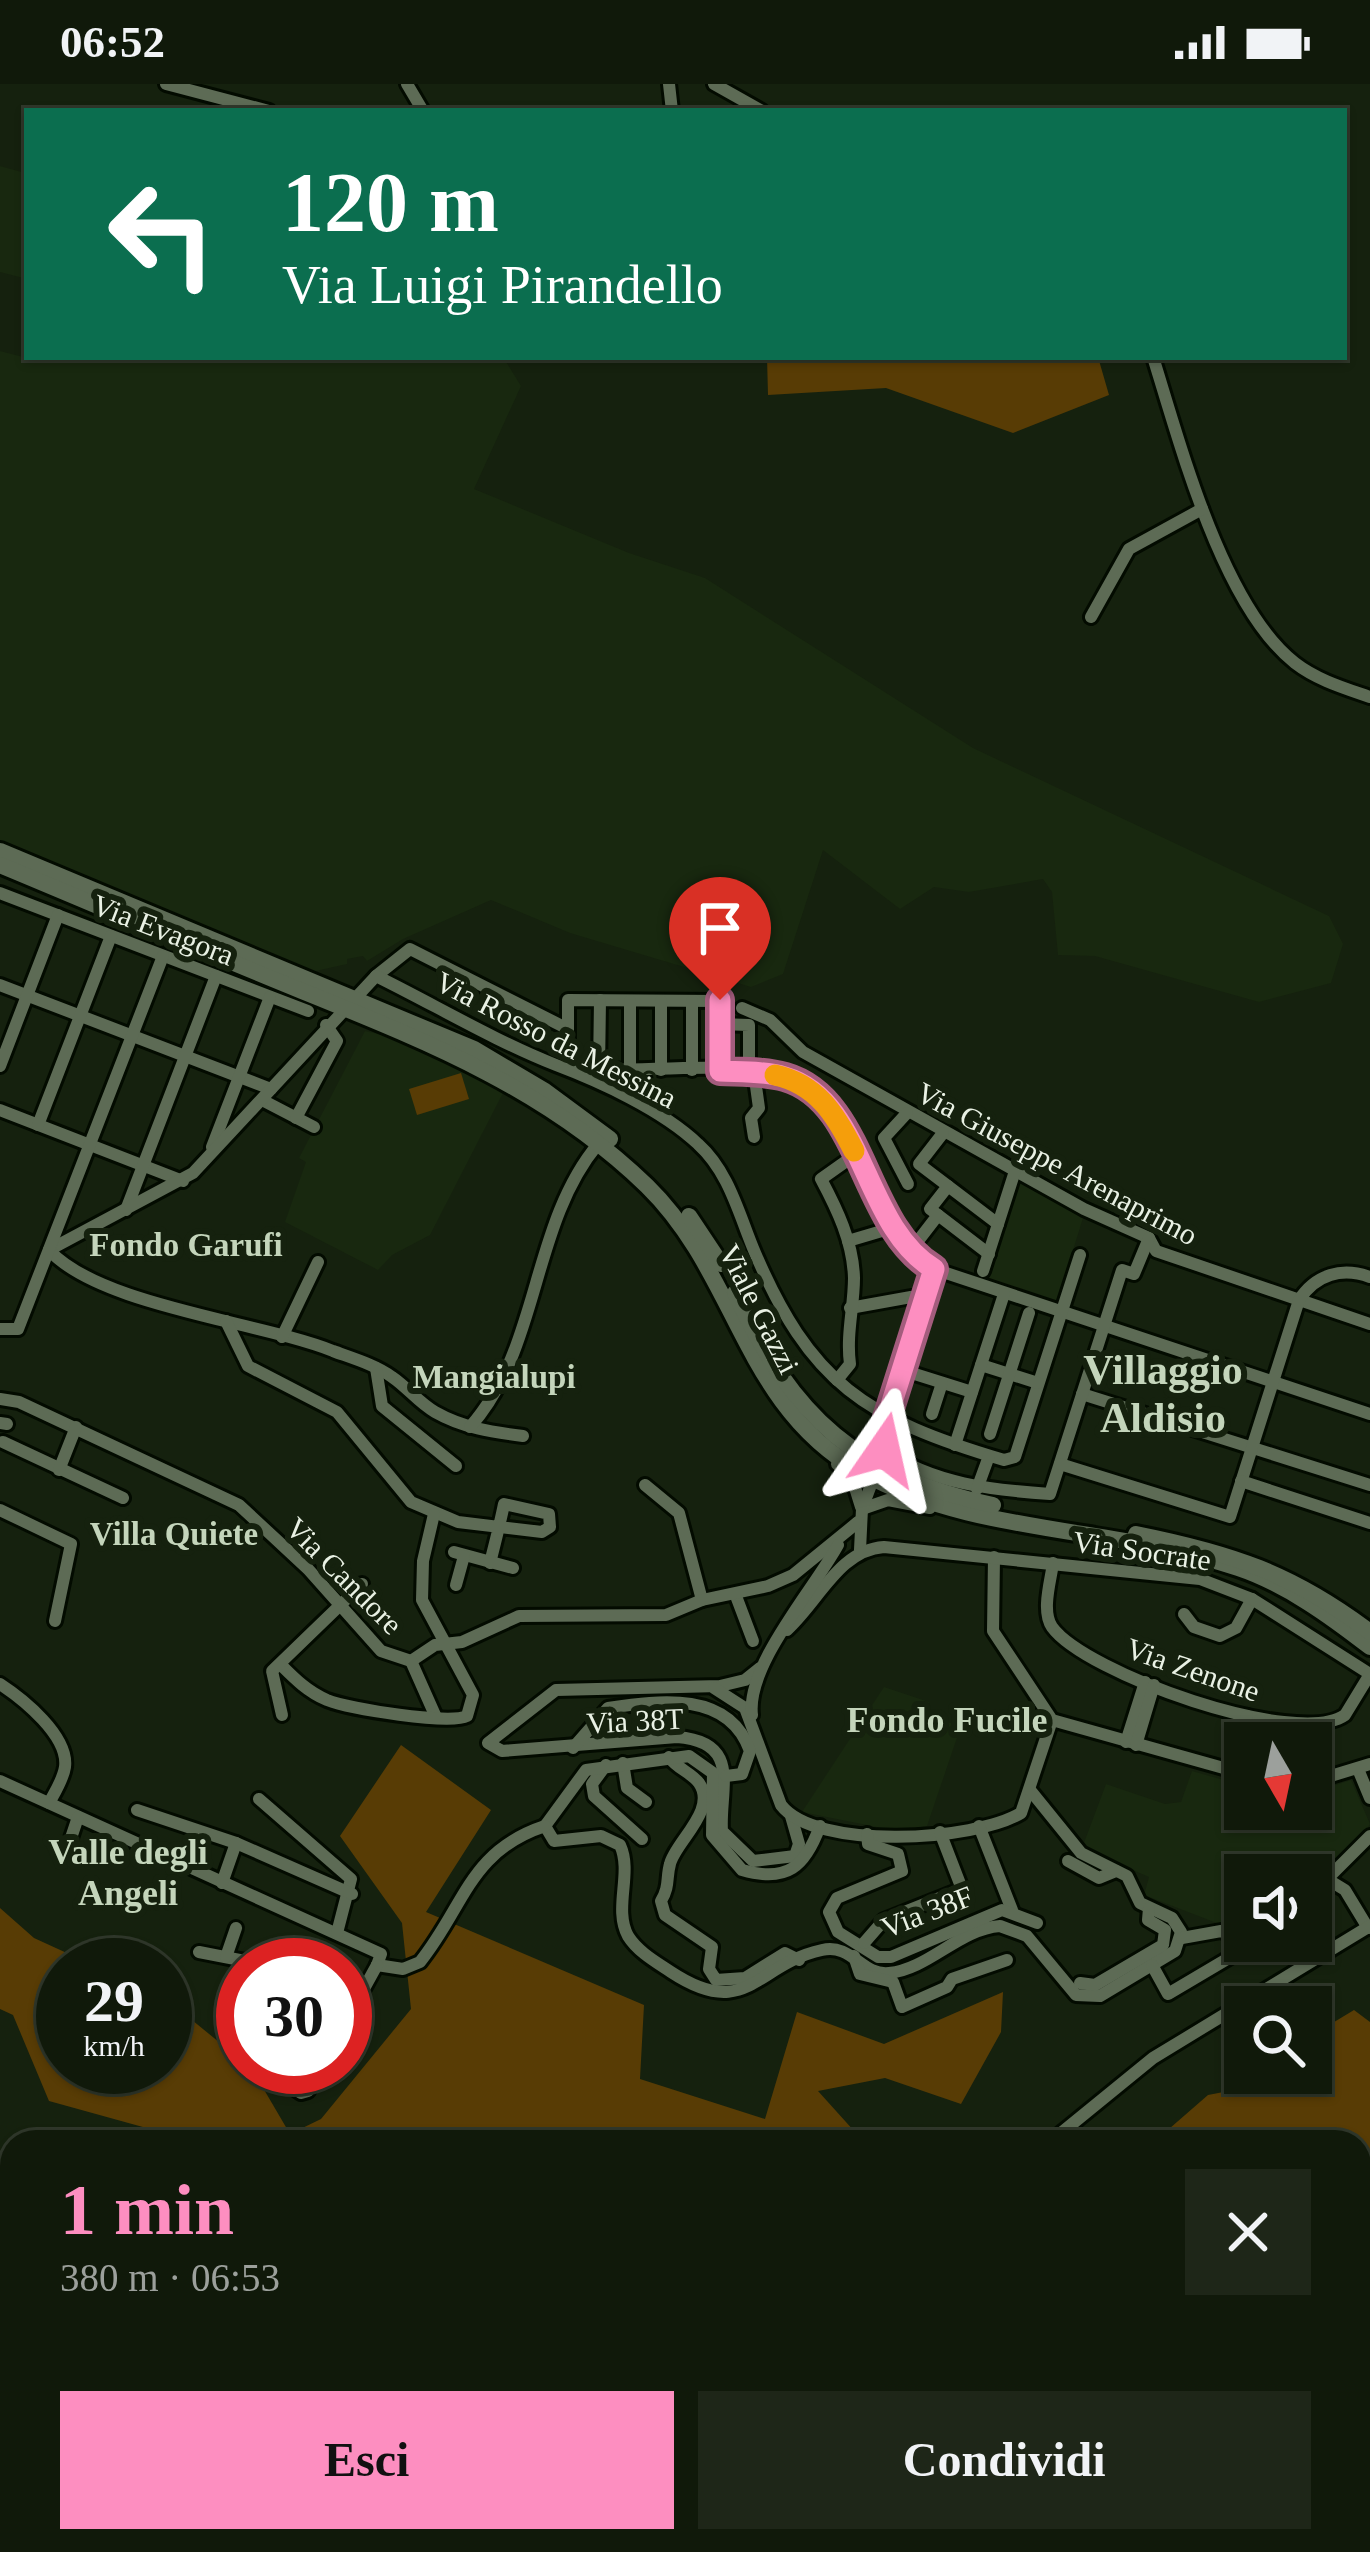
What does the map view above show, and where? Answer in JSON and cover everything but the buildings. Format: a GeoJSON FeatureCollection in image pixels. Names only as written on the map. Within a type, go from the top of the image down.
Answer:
{"type":"FeatureCollection","features":[{"type":"Feature","properties":{"kind":"main road","name":"Viale Gazzi"},"geometry":{"type":"LineString","coordinates":[[0,851],[349,1001],[490,1071],[598,1144],[684,1227],[715,1276],[767,1385],[825,1449],[881,1458],[904,1480],[981,1503],[1244,1557],[1311,1591],[1370,1632]]}},
{"type":"Feature","properties":{"kind":"main road","name":"Viale Gazzi"},"geometry":{"type":"LineString","coordinates":[[0,865],[496,1060],[573,1110],[632,1157],[702,1233],[757,1339],[808,1412],[959,1510],[1241,1569],[1305,1601],[1370,1647]]}},
{"type":"Feature","properties":{"kind":"street"},"geometry":{"type":"LineString","coordinates":[[166,84],[259,108]]}},
{"type":"Feature","properties":{"kind":"street"},"geometry":{"type":"LineString","coordinates":[[714,84],[757,108]]}},
{"type":"Feature","properties":{"kind":"street"},"geometry":{"type":"LineString","coordinates":[[1154,360],[1202,509],[1248,602],[1277,646],[1313,674],[1370,697]]}},
{"type":"Feature","properties":{"kind":"street"},"geometry":{"type":"LineString","coordinates":[[1091,617],[1129,549],[1202,509]]}},
{"type":"Feature","properties":{"kind":"street"},"geometry":{"type":"LineString","coordinates":[[0,910],[3,894]]}},
{"type":"Feature","properties":{"kind":"street","name":"Via Evagora"},"geometry":{"type":"LineString","coordinates":[[3,894],[308,1011]]}},
{"type":"Feature","properties":{"kind":"street"},"geometry":{"type":"LineString","coordinates":[[0,1066],[58,915]]}},
{"type":"Feature","properties":{"kind":"street"},"geometry":{"type":"LineString","coordinates":[[38,1125],[111,936]]}},
{"type":"Feature","properties":{"kind":"street"},"geometry":{"type":"LineString","coordinates":[[49,1250],[183,1180],[326,1024],[410,950],[568,1028]]}},
{"type":"Feature","properties":{"kind":"street"},"geometry":{"type":"LineString","coordinates":[[0,1329],[18,1329],[163,956]]}},
{"type":"Feature","properties":{"kind":"street"},"geometry":{"type":"LineString","coordinates":[[126,1210],[216,976]]}},
{"type":"Feature","properties":{"kind":"street","name":"Via Rosso da Messina"},"geometry":{"type":"LineString","coordinates":[[376,976],[572,1069],[674,1126],[715,1162],[780,1310],[808,1351],[887,1418],[989,1456],[1015,1456],[1038,1384]]}},
{"type":"Feature","properties":{"kind":"street"},"geometry":{"type":"LineString","coordinates":[[0,986],[239,1077],[314,1127]]}},
{"type":"Feature","properties":{"kind":"street"},"geometry":{"type":"LineString","coordinates":[[208,1157],[270,997]]}},
{"type":"Feature","properties":{"kind":"street"},"geometry":{"type":"LineString","coordinates":[[720,1071],[720,1000],[568,1000],[572,1069],[751,1072],[786,1077],[810,1090],[840,1123],[892,1228],[934,1269],[1370,1414]]}},
{"type":"Feature","properties":{"kind":"street"},"geometry":{"type":"LineString","coordinates":[[599,1000],[599,1070]]}},
{"type":"Feature","properties":{"kind":"street"},"geometry":{"type":"LineString","coordinates":[[630,1000],[630,1070]]}},
{"type":"Feature","properties":{"kind":"street"},"geometry":{"type":"LineString","coordinates":[[661,1000],[661,1070]]}},
{"type":"Feature","properties":{"kind":"street"},"geometry":{"type":"LineString","coordinates":[[692,1001],[692,1070]]}},
{"type":"Feature","properties":{"kind":"street","name":"Via Giuseppe Arenaprimo"},"geometry":{"type":"LineString","coordinates":[[742,1008],[770,1020],[792,1045],[907,1113],[1150,1238],[1156,1251],[1370,1324]]}},
{"type":"Feature","properties":{"kind":"street"},"geometry":{"type":"LineString","coordinates":[[296,1118],[337,1041],[326,1024]]}},
{"type":"Feature","properties":{"kind":"street"},"geometry":{"type":"LineString","coordinates":[[720,1024],[749,1024],[751,1072],[759,1108],[752,1118],[754,1137]]}},
{"type":"Feature","properties":{"kind":"street"},"geometry":{"type":"LineString","coordinates":[[810,1090],[825,1066]]}},
{"type":"Feature","properties":{"kind":"street"},"geometry":{"type":"LineString","coordinates":[[298,1073],[315,1082]]}},
{"type":"Feature","properties":{"kind":"street"},"geometry":{"type":"LineString","coordinates":[[0,1110],[183,1180]]}},
{"type":"Feature","properties":{"kind":"street"},"geometry":{"type":"LineString","coordinates":[[907,1113],[884,1138],[908,1184]]}},
{"type":"Feature","properties":{"kind":"street"},"geometry":{"type":"LineString","coordinates":[[943,1133],[919,1164],[998,1224]]}},
{"type":"Feature","properties":{"kind":"street"},"geometry":{"type":"LineString","coordinates":[[470,1427],[488,1407],[518,1348],[566,1191],[598,1144]]}},
{"type":"Feature","properties":{"kind":"street"},"geometry":{"type":"LineString","coordinates":[[837,1380],[850,1364],[854,1278],[848,1241],[821,1179],[845,1162]]}},
{"type":"Feature","properties":{"kind":"street"},"geometry":{"type":"LineString","coordinates":[[983,1271],[1015,1171]]}},
{"type":"Feature","properties":{"kind":"street"},"geometry":{"type":"LineString","coordinates":[[948,1186],[930,1209],[989,1254]]}},
{"type":"Feature","properties":{"kind":"street"},"geometry":{"type":"LineString","coordinates":[[910,1250],[938,1215]]}},
{"type":"Feature","properties":{"kind":"street"},"geometry":{"type":"LineString","coordinates":[[848,1241],[892,1228]]}},
{"type":"Feature","properties":{"kind":"street"},"geometry":{"type":"LineString","coordinates":[[757,1339],[810,1407],[855,1447],[977,1489],[1050,1494],[1122,1270],[1134,1274],[1150,1238]]}},
{"type":"Feature","properties":{"kind":"street"},"geometry":{"type":"LineString","coordinates":[[49,1250],[64,1265],[99,1282],[376,1368],[431,1410],[470,1427],[524,1436]]}},
{"type":"Feature","properties":{"kind":"street"},"geometry":{"type":"LineString","coordinates":[[981,1365],[1038,1384],[1080,1256]]}},
{"type":"Feature","properties":{"kind":"street"},"geometry":{"type":"LineString","coordinates":[[282,1337],[319,1262]]}},
{"type":"Feature","properties":{"kind":"street"},"geometry":{"type":"LineString","coordinates":[[752,1722],[751,1693],[760,1668],[787,1630],[814,1606],[850,1538],[881,1458],[887,1418],[934,1269]]}},
{"type":"Feature","properties":{"kind":"street"},"geometry":{"type":"LineString","coordinates":[[1060,1464],[1230,1517],[1299,1300],[1309,1286],[1333,1273],[1370,1276]]}},
{"type":"Feature","properties":{"kind":"street"},"geometry":{"type":"LineString","coordinates":[[955,1444],[1004,1294]]}},
{"type":"Feature","properties":{"kind":"street"},"geometry":{"type":"LineString","coordinates":[[850,1308],[911,1297]]}},
{"type":"Feature","properties":{"kind":"street"},"geometry":{"type":"LineString","coordinates":[[990,1433],[1029,1313]]}},
{"type":"Feature","properties":{"kind":"street"},"geometry":{"type":"LineString","coordinates":[[226,1321],[248,1366],[337,1412],[405,1496],[434,1514],[468,1524],[500,1524],[542,1532],[552,1519],[546,1511],[503,1504],[500,1524],[490,1563]]}},
{"type":"Feature","properties":{"kind":"street"},"geometry":{"type":"LineString","coordinates":[[376,1368],[382,1406],[456,1466]]}},
{"type":"Feature","properties":{"kind":"street"},"geometry":{"type":"LineString","coordinates":[[902,1370],[972,1392]]}},
{"type":"Feature","properties":{"kind":"street"},"geometry":{"type":"LineString","coordinates":[[932,1414],[942,1383]]}},
{"type":"Feature","properties":{"kind":"street"},"geometry":{"type":"LineString","coordinates":[[1082,1394],[1370,1485]]}},
{"type":"Feature","properties":{"kind":"street","name":"Via Candore"},"geometry":{"type":"LineString","coordinates":[[0,1399],[76,1427],[239,1505],[388,1656],[411,1661],[435,1715]]}},
{"type":"Feature","properties":{"kind":"street"},"geometry":{"type":"LineString","coordinates":[[59,1470],[76,1427]]}},
{"type":"Feature","properties":{"kind":"street"},"geometry":{"type":"LineString","coordinates":[[3,1442],[122,1498]]}},
{"type":"Feature","properties":{"kind":"street"},"geometry":{"type":"LineString","coordinates":[[825,1449],[852,1478],[850,1538]]}},
{"type":"Feature","properties":{"kind":"street"},"geometry":{"type":"LineString","coordinates":[[977,1489],[989,1456]]}},
{"type":"Feature","properties":{"kind":"street"},"geometry":{"type":"LineString","coordinates":[[1241,1481],[1370,1522]]}},
{"type":"Feature","properties":{"kind":"street"},"geometry":{"type":"LineString","coordinates":[[645,1485],[680,1513],[702,1600]]}},
{"type":"Feature","properties":{"kind":"street"},"geometry":{"type":"LineString","coordinates":[[411,1661],[435,1645],[449,1644],[519,1616],[666,1616],[702,1600],[736,1596],[781,1582],[850,1538],[888,1500],[959,1510]]}},
{"type":"Feature","properties":{"kind":"street"},"geometry":{"type":"LineString","coordinates":[[0,1512],[70,1541],[55,1621]]}},
{"type":"Feature","properties":{"kind":"street"},"geometry":{"type":"LineString","coordinates":[[281,1665],[328,1700],[424,1720],[435,1715],[459,1720],[474,1704],[449,1644],[422,1600],[434,1514]]}},
{"type":"Feature","properties":{"kind":"street","name":"Via Socrate"},"geometry":{"type":"LineString","coordinates":[[850,1538],[884,1547],[1183,1575],[1252,1599],[1370,1674]]}},
{"type":"Feature","properties":{"kind":"street"},"geometry":{"type":"LineString","coordinates":[[456,1585],[459,1554],[513,1568]]}},
{"type":"Feature","properties":{"kind":"street"},"geometry":{"type":"LineString","coordinates":[[994,1557],[993,1631],[1052,1720],[1224,1767]]}},
{"type":"Feature","properties":{"kind":"street","name":"Via Zenone"},"geometry":{"type":"LineString","coordinates":[[1053,1563],[1048,1614],[1053,1628],[1100,1662],[1150,1684],[1254,1718],[1334,1722],[1349,1710],[1370,1674]]}},
{"type":"Feature","properties":{"kind":"street"},"geometry":{"type":"LineString","coordinates":[[282,1715],[272,1671],[362,1584]]}},
{"type":"Feature","properties":{"kind":"street"},"geometry":{"type":"LineString","coordinates":[[736,1596],[753,1641]]}},
{"type":"Feature","properties":{"kind":"street"},"geometry":{"type":"LineString","coordinates":[[1184,1614],[1194,1627],[1220,1636],[1236,1628],[1252,1599]]}},
{"type":"Feature","properties":{"kind":"street"},"geometry":{"type":"LineString","coordinates":[[706,1686],[737,1683],[760,1668]]}},
{"type":"Feature","properties":{"kind":"street"},"geometry":{"type":"LineString","coordinates":[[0,1684],[32,1708],[63,1752],[64,1773],[49,1804]]}},
{"type":"Feature","properties":{"kind":"street"},"geometry":{"type":"LineString","coordinates":[[1131,1743],[1150,1684]]}},
{"type":"Feature","properties":{"kind":"street"},"geometry":{"type":"LineString","coordinates":[[573,1748],[596,1715],[608,1708],[708,1705],[733,1718],[749,1745],[742,1774],[726,1777],[722,1831],[748,1859],[794,1856],[800,1844],[752,1722],[736,1698],[706,1686]]}},
{"type":"Feature","properties":{"kind":"street","name":"Via 38T"},"geometry":{"type":"LineString","coordinates":[[706,1686],[556,1690],[488,1743],[502,1751],[693,1738],[716,1753],[726,1777]]}},
{"type":"Feature","properties":{"kind":"street"},"geometry":{"type":"LineString","coordinates":[[1254,1718],[1254,1722]]}},
{"type":"Feature","properties":{"kind":"street"},"geometry":{"type":"LineString","coordinates":[[1253,1722],[1254,1718]]}},
{"type":"Feature","properties":{"kind":"street"},"geometry":{"type":"LineString","coordinates":[[791,1816],[820,1826],[902,1838],[1015,1817],[1030,1790],[1052,1720]]}},
{"type":"Feature","properties":{"kind":"street"},"geometry":{"type":"LineString","coordinates":[[377,1965],[403,1969],[420,1962],[482,1862],[508,1841],[545,1826],[581,1774],[606,1765],[689,1756],[711,1768],[716,1786],[712,1835],[742,1870],[797,1868],[820,1826]]}},
{"type":"Feature","properties":{"kind":"street"},"geometry":{"type":"LineString","coordinates":[[668,1757],[699,1783],[701,1793],[695,1827],[670,1862],[669,1888],[661,1901],[664,1916],[712,1947],[710,1969],[716,1980],[738,1980],[791,1952],[799,1960]]}},
{"type":"Feature","properties":{"kind":"street"},"geometry":{"type":"LineString","coordinates":[[623,1763],[627,1788],[646,1802]]}},
{"type":"Feature","properties":{"kind":"street"},"geometry":{"type":"LineString","coordinates":[[606,1765],[592,1784],[594,1796],[642,1839]]}},
{"type":"Feature","properties":{"kind":"street"},"geometry":{"type":"LineString","coordinates":[[1359,1768],[1370,1798]]}},
{"type":"Feature","properties":{"kind":"street"},"geometry":{"type":"LineString","coordinates":[[0,1781],[382,1954],[372,1974]]}},
{"type":"Feature","properties":{"kind":"street"},"geometry":{"type":"LineString","coordinates":[[545,1826],[554,1841],[601,1836],[620,1845],[625,1860],[622,1916],[630,1939],[696,1988],[741,1991],[826,1949],[854,1955],[872,1970],[892,1973],[975,1932],[1008,1927],[1028,1936],[1071,1991],[1088,1998],[1175,1951],[1182,1937],[1176,1922],[1149,1908],[1130,1879],[1081,1853],[1030,1790]]}},
{"type":"Feature","properties":{"kind":"street"},"geometry":{"type":"LineString","coordinates":[[259,1799],[351,1879],[352,1894],[337,1934]]}},
{"type":"Feature","properties":{"kind":"street"},"geometry":{"type":"LineString","coordinates":[[136,1810],[236,1844],[352,1894]]}},
{"type":"Feature","properties":{"kind":"street"},"geometry":{"type":"LineString","coordinates":[[65,1856],[78,1817]]}},
{"type":"Feature","properties":{"kind":"street"},"geometry":{"type":"LineString","coordinates":[[980,1826],[1012,1910]]}},
{"type":"Feature","properties":{"kind":"street"},"geometry":{"type":"LineString","coordinates":[[864,1943],[884,1920],[962,1889],[940,1832]]}},
{"type":"Feature","properties":{"kind":"street","name":"Via 38F"},"geometry":{"type":"LineString","coordinates":[[867,1834],[868,1844],[898,1854],[902,1871],[833,1900],[829,1912],[838,1932],[887,1958],[974,1918],[1012,1910],[1037,1923]]}},
{"type":"Feature","properties":{"kind":"street"},"geometry":{"type":"LineString","coordinates":[[1065,2130],[1153,2058],[1369,1927],[1345,1890],[1327,1879],[1370,1836]]}},
{"type":"Feature","properties":{"kind":"street"},"geometry":{"type":"LineString","coordinates":[[222,1883],[236,1844]]}},
{"type":"Feature","properties":{"kind":"street"},"geometry":{"type":"LineString","coordinates":[[1068,1861],[1099,1878],[1116,1871]]}},
{"type":"Feature","properties":{"kind":"street"},"geometry":{"type":"LineString","coordinates":[[1080,1983],[1095,1984],[1163,1945],[1165,1930],[1148,1920],[1149,1908]]}},
{"type":"Feature","properties":{"kind":"street"},"geometry":{"type":"LineString","coordinates":[[233,1938],[236,1928]]}},
{"type":"Feature","properties":{"kind":"street"},"geometry":{"type":"LineString","coordinates":[[1152,1965],[1168,1994],[1244,1949],[1240,1938],[1221,1930],[1182,1937]]}},
{"type":"Feature","properties":{"kind":"street"},"geometry":{"type":"LineString","coordinates":[[199,1952],[216,1955]]}},
{"type":"Feature","properties":{"kind":"street"},"geometry":{"type":"LineString","coordinates":[[854,1955],[860,1973],[893,1982],[902,2007],[947,1987],[952,1978],[1007,1960]]}},
{"type":"Feature","properties":{"kind":"shaded area"},"geometry":{"type":"Polygon","coordinates":[[[0,166],[24,173],[24,278],[0,272],[0,166]]]}},
{"type":"Feature","properties":{"kind":"shaded area"},"geometry":{"type":"Polygon","coordinates":[[[0,351],[24,360],[505,360],[521,386],[474,489],[629,553],[705,578],[973,748],[1329,916],[1343,944],[1331,983],[1259,1002],[1095,956],[1058,955],[1052,892],[1043,879],[969,892],[934,887],[900,909],[823,850],[783,974],[751,987],[570,933],[491,900],[403,939],[367,961],[363,956],[347,959],[347,964],[311,972],[0,840],[0,351]]]}},
{"type":"Feature","properties":{"kind":"shaded area"},"geometry":{"type":"Polygon","coordinates":[[[767,360],[1099,360],[1109,395],[1013,433],[886,388],[768,395],[767,360]]]}},
{"type":"Feature","properties":{"kind":"shaded area"},"geometry":{"type":"Polygon","coordinates":[[[365,1031],[407,1040],[504,1091],[430,1235],[392,1255],[378,1270],[285,1222],[306,1162],[299,1158],[365,1031]]]}},
{"type":"Feature","properties":{"kind":"shaded area"},"geometry":{"type":"Polygon","coordinates":[[[461,1073],[469,1099],[417,1115],[409,1089],[461,1073]]]}},
{"type":"Feature","properties":{"kind":"shaded area"},"geometry":{"type":"Polygon","coordinates":[[[1017,1181],[1083,1218],[1057,1302],[988,1279],[1017,1181]]]}},
{"type":"Feature","properties":{"kind":"shaded area"},"geometry":{"type":"Polygon","coordinates":[[[884,1687],[929,1702],[927,1716],[961,1726],[927,1826],[897,1831],[802,1812],[884,1687]]]}},
{"type":"Feature","properties":{"kind":"shaded area"},"geometry":{"type":"Polygon","coordinates":[[[401,1745],[491,1810],[426,1912],[644,2005],[640,2079],[765,2119],[797,2012],[884,2044],[1003,1992],[1001,2032],[961,2104],[885,2078],[818,2091],[853,2130],[298,2130],[321,2119],[341,2094],[372,2094],[372,2057],[411,2009],[402,1923],[340,1836],[401,1745]]]}},
{"type":"Feature","properties":{"kind":"shaded area"},"geometry":{"type":"Polygon","coordinates":[[[1192,1771],[1224,1780],[1224,1830],[1332,1830],[1332,1786],[1351,1780],[1370,1824],[1357,1846],[1332,1862],[1332,1854],[1224,1854],[1224,1926],[1144,1895],[1149,1877],[1082,1848],[1106,1784],[1165,1804],[1181,1802],[1192,1771]]]}},
{"type":"Feature","properties":{"kind":"shaded area"},"geometry":{"type":"Polygon","coordinates":[[[0,1908],[34,1938],[36,2070],[13,2015],[0,2009],[0,1908]]]}},
{"type":"Feature","properties":{"kind":"shaded area"},"geometry":{"type":"Polygon","coordinates":[[[1354,2010],[1370,2022],[1370,2130],[1168,2130],[1208,2095],[1332,2094],[1332,2023],[1354,2010]]]}},
{"type":"Feature","properties":{"kind":"shaded area"},"geometry":{"type":"Polygon","coordinates":[[[192,2020],[216,2040],[216,2094],[267,2094],[288,2130],[154,2130],[49,2101],[46,2094],[192,2094],[192,2020]]]}},
{"type":"Feature","properties":{"kind":"slow traffic"},"geometry":{"type":"LineString","coordinates":[[775,1075],[797,1081],[829,1106],[854,1151]]}},
{"type":"Feature","properties":{"kind":"district","name":"Fondo Garufi"},"geometry":{"type":"Point","coordinates":[186,1244]}},
{"type":"Feature","properties":{"kind":"district","name":"Mangialupi"},"geometry":{"type":"Point","coordinates":[494,1376]}},
{"type":"Feature","properties":{"kind":"district","name":"Villaggio Aldisio"},"geometry":{"type":"Point","coordinates":[1163,1393]}},
{"type":"Feature","properties":{"kind":"district","name":"Villa Quiete"},"geometry":{"type":"Point","coordinates":[174,1533]}},
{"type":"Feature","properties":{"kind":"district","name":"Fondo Fucile"},"geometry":{"type":"Point","coordinates":[947,1719]}},
{"type":"Feature","properties":{"kind":"district","name":"Valle degli Angeli"},"geometry":{"type":"Point","coordinates":[128,1872]}},
{"type":"Feature","properties":{"kind":"route"},"geometry":{"type":"LineString","coordinates":[[720,1000],[720,1071],[786,1077],[829,1106],[896,1234],[934,1269],[887,1418],[884,1450]]}}]}
